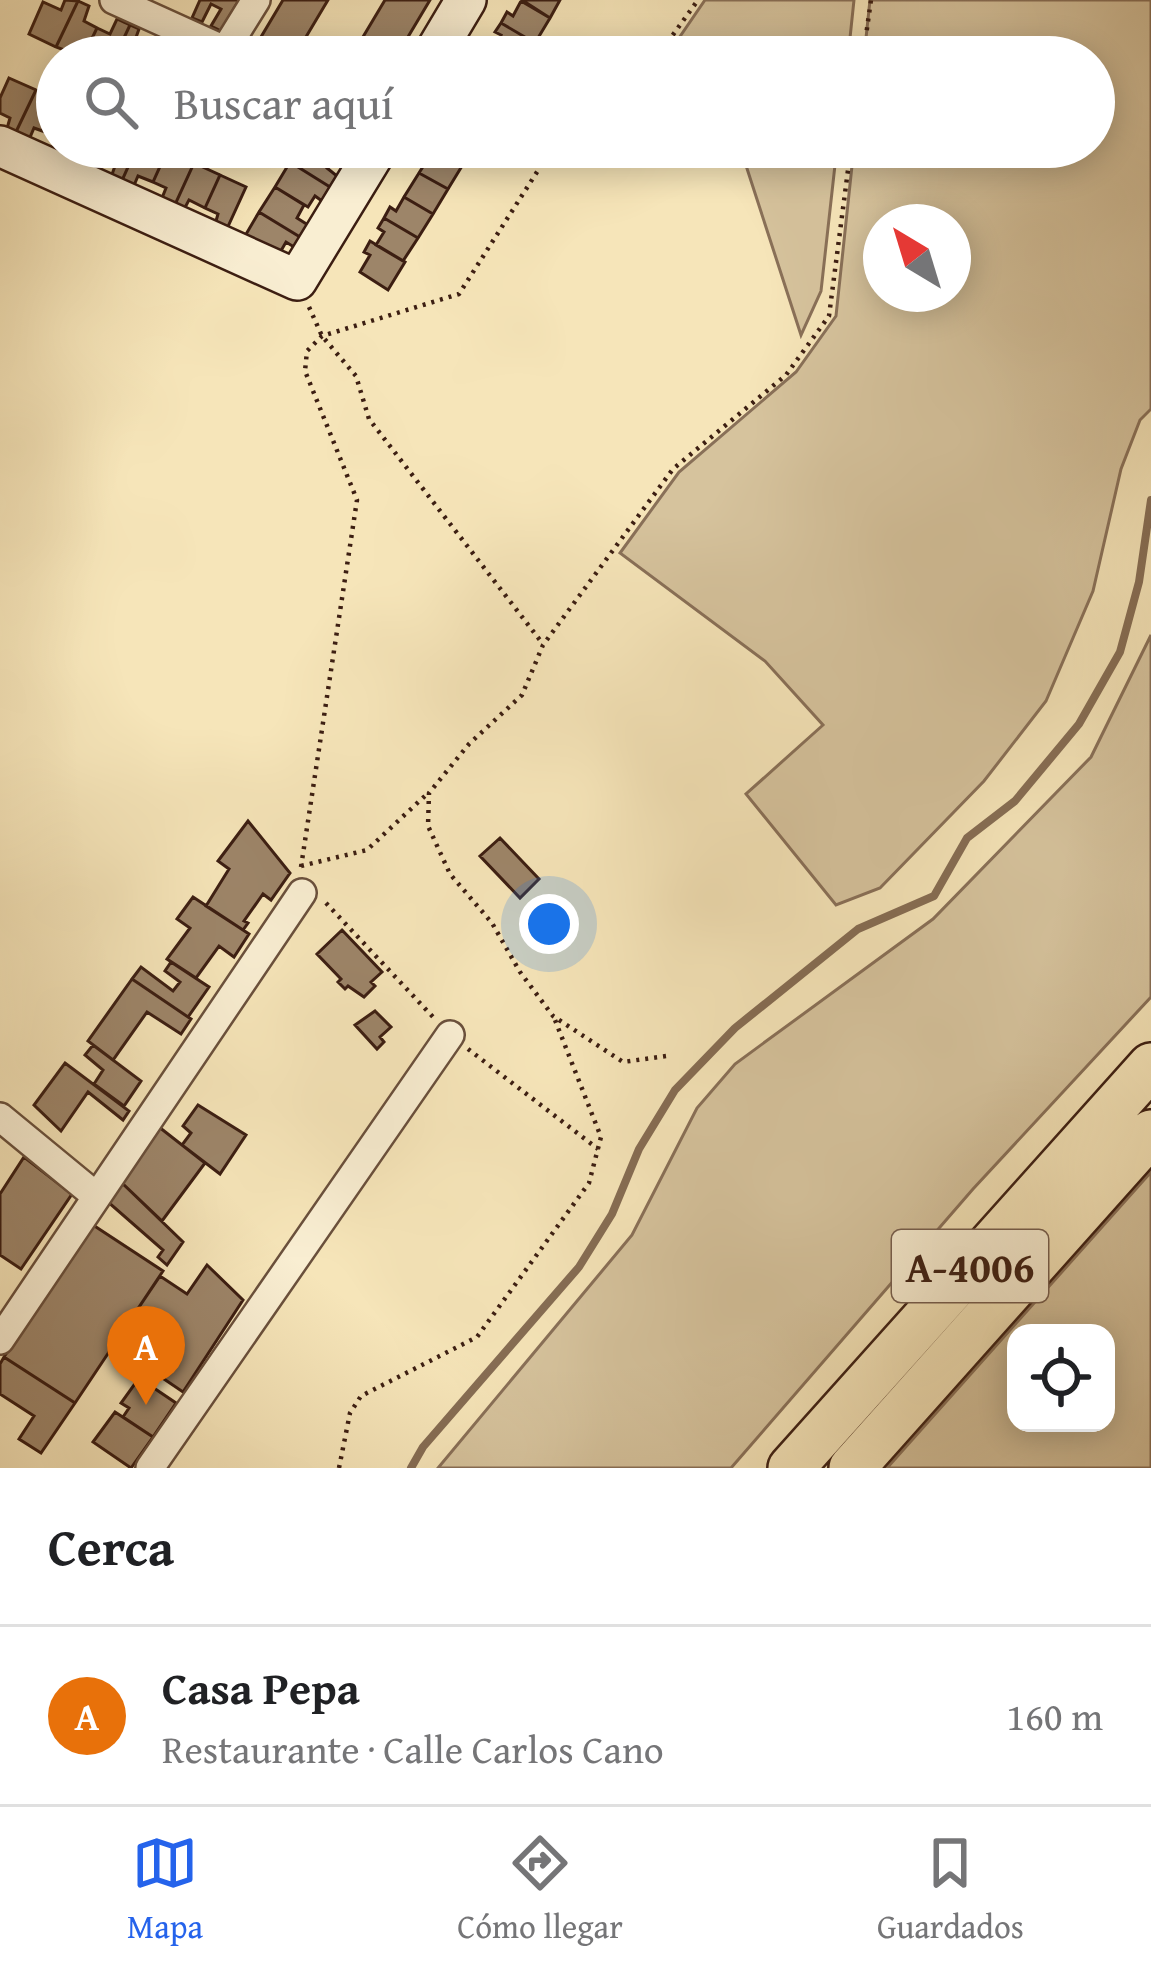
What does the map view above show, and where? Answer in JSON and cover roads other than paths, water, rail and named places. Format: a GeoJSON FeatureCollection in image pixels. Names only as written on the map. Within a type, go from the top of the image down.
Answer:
{"type":"FeatureCollection","features":[{"type":"Feature","properties":{"kind":"main road","name":"A-4006"},"geometry":{"type":"LineString","coordinates":[[790,1468],[1151,1066]]}},
{"type":"Feature","properties":{"kind":"main road","name":"A-4006"},"geometry":{"type":"LineString","coordinates":[[852,1468],[1151,1133]]}},
{"type":"Feature","properties":{"kind":"street"},"geometry":{"type":"LineString","coordinates":[[114,0],[193,36]]}},
{"type":"Feature","properties":{"kind":"street"},"geometry":{"type":"LineString","coordinates":[[241,36],[256,0]]}},
{"type":"Feature","properties":{"kind":"street"},"geometry":{"type":"LineString","coordinates":[[445,36],[466,0]]}},
{"type":"Feature","properties":{"kind":"street"},"geometry":{"type":"LineString","coordinates":[[0,146],[36,162]]}},
{"type":"Feature","properties":{"kind":"street"},"geometry":{"type":"LineString","coordinates":[[49,168],[297,280],[365,168]]}},
{"type":"Feature","properties":{"kind":"street"},"geometry":{"type":"LineString","coordinates":[[0,1340],[302,879]]}},
{"type":"Feature","properties":{"kind":"street"},"geometry":{"type":"LineString","coordinates":[[150,1468],[450,1035]]}},
{"type":"Feature","properties":{"kind":"street"},"geometry":{"type":"LineString","coordinates":[[0,1117],[96,1196]]}},
{"type":"Feature","properties":{"kind":"waterway"},"geometry":{"type":"LineString","coordinates":[[411,1468],[423,1447],[579,1267],[612,1214],[639,1149],[675,1090],[735,1028],[858,929],[934,896],[967,838],[1015,801],[1079,724],[1120,652],[1139,582],[1151,500]]}},
{"type":"Feature","properties":{"kind":"place","name":"Casa Pepa"},"geometry":{"type":"Point","coordinates":[146,1405]}}]}
